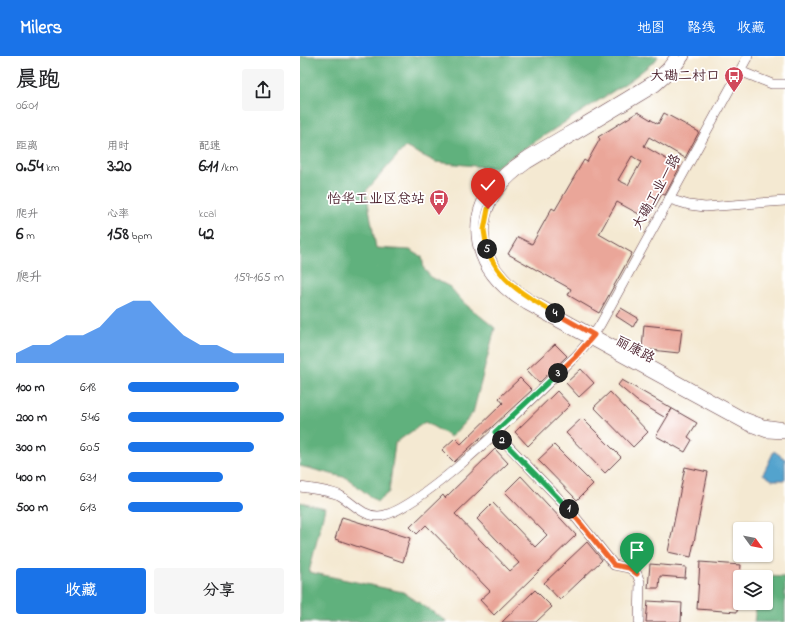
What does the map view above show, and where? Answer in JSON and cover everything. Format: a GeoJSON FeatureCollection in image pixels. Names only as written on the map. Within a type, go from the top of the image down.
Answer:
{"type":"FeatureCollection","features":[{"type":"Feature","properties":{"kind":"street","name":"丽康路"},"geometry":{"type":"LineString","coordinates":[[675,56],[666,68],[653,80],[515,163],[492,185],[479,209],[476,224],[478,249],[484,264],[499,286],[526,305],[742,416],[763,424],[785,427]]}},
{"type":"Feature","properties":{"kind":"street","name":"丽康路"},"geometry":{"type":"LineString","coordinates":[[685,56],[675,70],[656,87],[516,173],[497,193],[488,209],[484,230],[487,247],[493,263],[503,278],[530,299],[592,338],[748,426],[767,433],[785,434]]}},
{"type":"Feature","properties":{"kind":"street","name":"大磡工业一路"},"geometry":{"type":"LineString","coordinates":[[300,487],[337,495],[368,514],[382,516],[416,499],[464,461],[575,357],[592,338],[748,56]]}},
{"type":"Feature","properties":{"kind":"street"},"geometry":{"type":"LineString","coordinates":[[740,71],[772,84],[785,84]]}},
{"type":"Feature","properties":{"kind":"street"},"geometry":{"type":"LineString","coordinates":[[669,199],[705,207],[785,201]]}},
{"type":"Feature","properties":{"kind":"street"},"geometry":{"type":"LineString","coordinates":[[495,432],[568,508],[614,565],[629,568],[637,574],[640,582],[639,622]]}},
{"type":"Feature","properties":{"kind":"green space"},"geometry":{"type":"Polygon","coordinates":[[[300,56],[658,56],[656,60],[632,79],[494,168],[436,162],[405,147],[366,191],[376,248],[410,250],[422,257],[424,269],[431,277],[450,287],[464,303],[495,328],[473,413],[451,437],[425,422],[395,443],[389,492],[377,502],[347,478],[300,466],[300,56]]]}},
{"type":"Feature","properties":{"kind":"green space"},"geometry":{"type":"Polygon","coordinates":[[[300,502],[325,508],[309,572],[403,592],[448,622],[300,622],[300,502]]]}},
{"type":"Feature","properties":{"kind":"green space"},"geometry":{"type":"Polygon","coordinates":[[[773,576],[785,577],[785,622],[754,622],[756,610],[773,610],[773,576]]]}},
{"type":"Feature","properties":{"kind":"water"},"geometry":{"type":"Polygon","coordinates":[[[774,451],[785,459],[785,480],[772,480],[763,474],[774,451]]]}},
{"type":"Feature","properties":{"kind":"building"},"geometry":{"type":"Polygon","coordinates":[[[638,112],[658,124],[664,113],[699,132],[685,158],[649,137],[644,146],[680,167],[665,195],[662,194],[648,219],[617,202],[599,234],[632,253],[599,313],[568,295],[571,289],[508,254],[518,237],[532,244],[552,208],[555,210],[584,160],[587,162],[600,139],[598,137],[638,112]],[[632,156],[618,180],[628,185],[641,162],[632,156]]]}},
{"type":"Feature","properties":{"kind":"building"},"geometry":{"type":"Polygon","coordinates":[[[621,308],[638,318],[633,327],[616,316],[621,308]]]}},
{"type":"Feature","properties":{"kind":"building"},"geometry":{"type":"Polygon","coordinates":[[[644,325],[682,329],[679,353],[642,349],[644,325]]]}},
{"type":"Feature","properties":{"kind":"building"},"geometry":{"type":"Polygon","coordinates":[[[555,344],[567,356],[539,383],[527,370],[555,344]]]}},
{"type":"Feature","properties":{"kind":"building"},"geometry":{"type":"Polygon","coordinates":[[[581,369],[594,383],[579,397],[566,383],[581,369]]]}},
{"type":"Feature","properties":{"kind":"building"},"geometry":{"type":"Polygon","coordinates":[[[520,378],[532,390],[454,462],[442,450],[455,438],[461,444],[503,403],[499,398],[520,378]]]}},
{"type":"Feature","properties":{"kind":"building"},"geometry":{"type":"Polygon","coordinates":[[[622,380],[697,423],[688,437],[692,440],[685,452],[656,436],[672,409],[664,417],[637,401],[618,385],[622,380]]]}},
{"type":"Feature","properties":{"kind":"building"},"geometry":{"type":"Polygon","coordinates":[[[557,391],[570,405],[528,446],[515,432],[557,391]]]}},
{"type":"Feature","properties":{"kind":"building"},"geometry":{"type":"Polygon","coordinates":[[[610,392],[648,432],[633,447],[594,407],[610,392]]]}},
{"type":"Feature","properties":{"kind":"building"},"geometry":{"type":"Polygon","coordinates":[[[582,418],[621,457],[605,473],[566,433],[582,418]]]}},
{"type":"Feature","properties":{"kind":"building"},"geometry":{"type":"Polygon","coordinates":[[[554,445],[593,484],[577,500],[538,460],[554,445]]]}},
{"type":"Feature","properties":{"kind":"building"},"geometry":{"type":"Polygon","coordinates":[[[495,449],[508,463],[455,514],[510,571],[519,563],[477,519],[493,503],[535,547],[547,535],[505,492],[521,476],[576,535],[494,615],[480,600],[490,591],[426,525],[417,534],[410,527],[443,495],[445,498],[495,449]]]}},
{"type":"Feature","properties":{"kind":"building"},"geometry":{"type":"Polygon","coordinates":[[[685,467],[708,472],[691,557],[668,552],[685,467]]]}},
{"type":"Feature","properties":{"kind":"building"},"geometry":{"type":"Polygon","coordinates":[[[342,517],[410,538],[403,562],[335,539],[342,517]]]}},
{"type":"Feature","properties":{"kind":"building"},"geometry":{"type":"Polygon","coordinates":[[[587,542],[602,560],[560,600],[544,583],[587,542]]]}},
{"type":"Feature","properties":{"kind":"building"},"geometry":{"type":"Polygon","coordinates":[[[700,562],[741,565],[741,570],[733,570],[733,610],[737,610],[737,612],[697,609],[700,562]]]}},
{"type":"Feature","properties":{"kind":"building"},"geometry":{"type":"Polygon","coordinates":[[[650,564],[686,567],[685,578],[660,576],[659,588],[648,588],[650,564]]]}},
{"type":"Feature","properties":{"kind":"building"},"geometry":{"type":"Polygon","coordinates":[[[535,590],[552,607],[536,622],[502,622],[535,590]]]}},
{"type":"Feature","properties":{"kind":"building"},"geometry":{"type":"Polygon","coordinates":[[[648,601],[682,603],[681,622],[646,622],[648,601]]]}},
{"type":"Feature","properties":{"kind":"place","name":"大磡二村口"},"geometry":{"type":"Point","coordinates":[734,93]}},
{"type":"Feature","properties":{"kind":"place","name":"怡华工业区总站"},"geometry":{"type":"Point","coordinates":[439,216]}},
{"type":"Feature","properties":{"kind":"route"},"geometry":{"type":"LineString","coordinates":[[488,209],[484,230],[487,247],[493,263],[503,278],[530,299],[594,335],[575,357],[495,432],[568,508],[614,565],[629,568],[637,574]]}}]}
